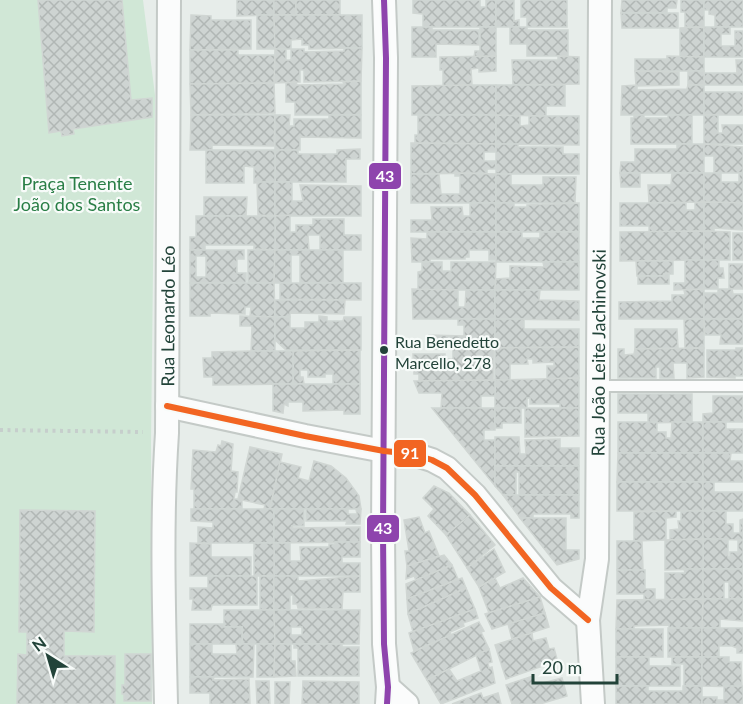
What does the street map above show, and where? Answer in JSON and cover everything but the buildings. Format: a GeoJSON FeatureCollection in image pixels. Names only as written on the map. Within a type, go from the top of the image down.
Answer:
{"type":"FeatureCollection","features":[{"type":"Feature","properties":{"kind":"street","name":"Rua Leonardo Léo"},"geometry":{"type":"LineString","coordinates":[[166,704],[163,576],[167,433],[169,0]]}},
{"type":"Feature","properties":{"kind":"street"},"geometry":{"type":"LineString","coordinates":[[384,0],[386,94],[384,644],[388,695],[407,704]]}},
{"type":"Feature","properties":{"kind":"street","name":"Rua João Leite Jachinovski"},"geometry":{"type":"LineString","coordinates":[[593,704],[588,620],[597,559],[600,0]]}},
{"type":"Feature","properties":{"kind":"street"},"geometry":{"type":"LineString","coordinates":[[167,406],[384,451],[412,454],[432,460],[447,468],[475,495],[551,588],[588,620]]}},
{"type":"Feature","properties":{"kind":"lane"},"geometry":{"type":"LineString","coordinates":[[598,386],[743,386]]}},
{"type":"Feature","properties":{"kind":"path"},"geometry":{"type":"LineString","coordinates":[[0,430],[167,433]]}},
{"type":"Feature","properties":{"kind":"green space","name":"Praça Tenente João dos Santos"},"geometry":{"type":"Polygon","coordinates":[[[0,0],[143,0],[155,95],[151,443],[152,704],[0,704],[0,0]]]}},
{"type":"Feature","properties":{"kind":"transit line","name":"43"},"geometry":{"type":"LineString","coordinates":[[384,0],[386,58],[383,533],[387,704]]}},
{"type":"Feature","properties":{"kind":"transit line","name":"91"},"geometry":{"type":"LineString","coordinates":[[167,406],[305,436],[384,451],[413,454],[432,460],[447,468],[475,495],[551,588],[588,620]]}},
{"type":"Feature","properties":{"kind":"place","name":"Rua Benedetto Marcello, 278"},"geometry":{"type":"Point","coordinates":[384,350]}}]}
